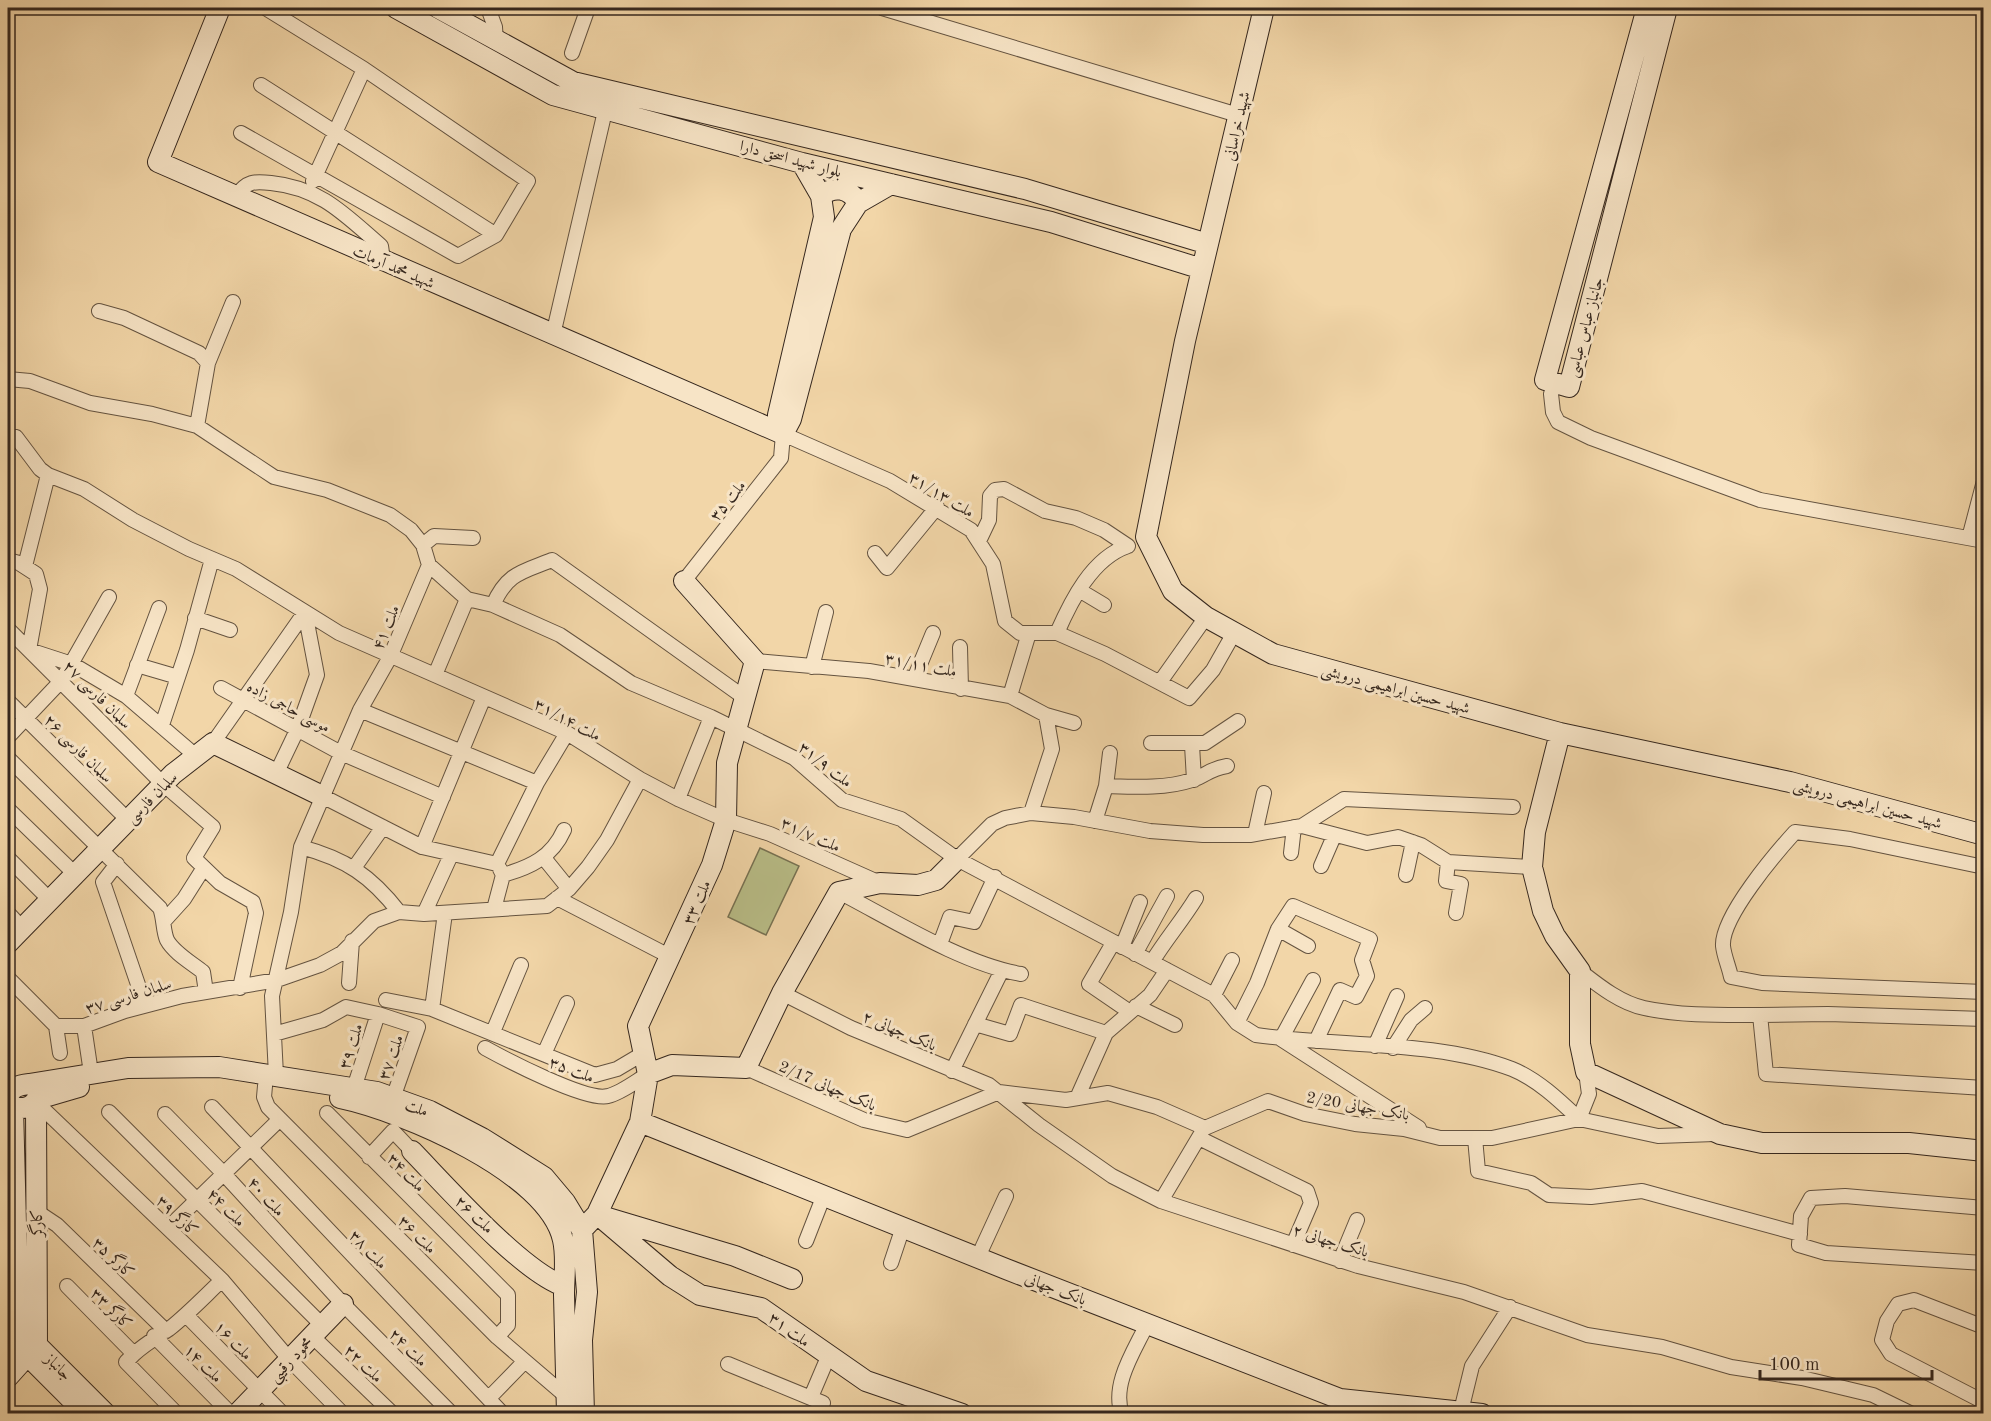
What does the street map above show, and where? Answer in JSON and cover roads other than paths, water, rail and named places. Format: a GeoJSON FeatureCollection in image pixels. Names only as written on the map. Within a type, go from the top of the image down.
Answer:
{"type":"FeatureCollection","features":[{"type":"Feature","properties":{"kind":"street","name":"شهید محمد آرمات"},"geometry":{"type":"LineString","coordinates":[[220,8],[158,162],[783,434]]}},
{"type":"Feature","properties":{"kind":"street","name":"بلوار شهید اسحق دارا"},"geometry":{"type":"LineString","coordinates":[[396,8],[553,95],[802,163],[1051,222],[1202,268]]}},
{"type":"Feature","properties":{"kind":"street","name":"بلوار شهید اسحق دارا"},"geometry":{"type":"LineString","coordinates":[[438,8],[573,82],[1024,189],[1208,244]]}},
{"type":"Feature","properties":{"kind":"street"},"geometry":{"type":"LineString","coordinates":[[488,8],[495,27],[496,41]]}},
{"type":"Feature","properties":{"kind":"street"},"geometry":{"type":"LineString","coordinates":[[572,53],[588,8]]}},
{"type":"Feature","properties":{"kind":"street"},"geometry":{"type":"LineString","coordinates":[[882,8],[1238,115]]}},
{"type":"Feature","properties":{"kind":"street","name":"شهید خراسانی"},"geometry":{"type":"LineString","coordinates":[[1208,244],[1264,8]]}},
{"type":"Feature","properties":{"kind":"street","name":"جانباز عباس عباسی"},"geometry":{"type":"LineString","coordinates":[[1647,8],[1545,380],[1569,387],[1667,8]]}},
{"type":"Feature","properties":{"kind":"street"},"geometry":{"type":"LineString","coordinates":[[241,132],[458,256],[496,235],[528,181],[364,69],[267,9]]}},
{"type":"Feature","properties":{"kind":"street"},"geometry":{"type":"LineString","coordinates":[[449,39],[459,19]]}},
{"type":"Feature","properties":{"kind":"street"},"geometry":{"type":"LineString","coordinates":[[309,191],[364,69]]}},
{"type":"Feature","properties":{"kind":"street"},"geometry":{"type":"LineString","coordinates":[[261,85],[336,130],[496,235]]}},
{"type":"Feature","properties":{"kind":"street"},"geometry":{"type":"LineString","coordinates":[[553,335],[605,111]]}},
{"type":"Feature","properties":{"kind":"street"},"geometry":{"type":"LineString","coordinates":[[783,434],[778,415],[824,217],[822,199],[802,163]]}},
{"type":"Feature","properties":{"kind":"street"},"geometry":{"type":"LineString","coordinates":[[236,196],[244,185],[252,181],[295,185],[309,191],[323,198],[381,246],[383,260]]}},
{"type":"Feature","properties":{"kind":"street"},"geometry":{"type":"LineString","coordinates":[[783,434],[791,419],[841,229],[854,207],[891,184]]}},
{"type":"Feature","properties":{"kind":"street"},"geometry":{"type":"LineString","coordinates":[[822,199],[831,195],[841,195],[854,207]]}},
{"type":"Feature","properties":{"kind":"street","name":"شهید حسین ابراهیمی درویشی"},"geometry":{"type":"LineString","coordinates":[[1208,244],[1146,537],[1173,591],[1206,617],[1273,654],[1560,733],[1790,782],[1983,835]]}},
{"type":"Feature","properties":{"kind":"street"},"geometry":{"type":"LineString","coordinates":[[1581,248],[1603,253]]}},
{"type":"Feature","properties":{"kind":"street"},"geometry":{"type":"LineString","coordinates":[[197,426],[208,363],[233,302]]}},
{"type":"Feature","properties":{"kind":"street"},"geometry":{"type":"LineString","coordinates":[[99,311],[124,318],[200,352],[208,363]]}},
{"type":"Feature","properties":{"kind":"street"},"geometry":{"type":"LineString","coordinates":[[8,379],[30,381],[90,403],[152,414],[197,426],[274,477],[327,490],[390,515],[411,530],[423,545],[429,565],[467,599],[493,605],[502,586],[519,573],[552,560],[745,698]]}},
{"type":"Feature","properties":{"kind":"street"},"geometry":{"type":"LineString","coordinates":[[1556,383],[1551,394],[1553,412],[1558,422],[1591,438],[1761,500],[1983,541]]}},
{"type":"Feature","properties":{"kind":"street","name":"ملت ۳۱/۱۳"},"geometry":{"type":"LineString","coordinates":[[783,434],[890,481],[906,493],[937,507],[971,530],[993,564],[1005,621],[1020,633],[1057,633],[1189,698],[1214,670],[1234,633]]}},
{"type":"Feature","properties":{"kind":"street","name":"ملت ۳۵"},"geometry":{"type":"LineString","coordinates":[[684,581],[781,458],[783,434]]}},
{"type":"Feature","properties":{"kind":"street"},"geometry":{"type":"LineString","coordinates":[[16,437],[40,469],[48,475],[25,566]]}},
{"type":"Feature","properties":{"kind":"street","name":"ملت ۳۱/۱۴"},"geometry":{"type":"LineString","coordinates":[[48,475],[84,489],[134,520],[236,569],[339,633],[567,733],[640,779],[726,820]]}},
{"type":"Feature","properties":{"kind":"street"},"geometry":{"type":"LineString","coordinates":[[1969,538],[1983,481]]}},
{"type":"Feature","properties":{"kind":"street"},"geometry":{"type":"LineString","coordinates":[[979,542],[989,520],[990,496],[995,489],[1004,489],[1045,511],[1076,518],[1104,530],[1128,546],[1116,550],[1079,590],[1057,633]]}},
{"type":"Feature","properties":{"kind":"street"},"geometry":{"type":"LineString","coordinates":[[875,552],[887,568],[937,507]]}},
{"type":"Feature","properties":{"kind":"street"},"geometry":{"type":"LineString","coordinates":[[423,545],[434,536],[473,538]]}},
{"type":"Feature","properties":{"kind":"street"},"geometry":{"type":"LineString","coordinates":[[162,725],[212,559]]}},
{"type":"Feature","properties":{"kind":"street"},"geometry":{"type":"LineString","coordinates":[[8,560],[25,566],[36,574],[40,589],[29,650],[72,664],[126,696],[196,756]]}},
{"type":"Feature","properties":{"kind":"street","name":"ملت ۴۱"},"geometry":{"type":"LineString","coordinates":[[271,1081],[274,1034],[272,996],[302,847],[360,710],[390,657],[429,565]]}},
{"type":"Feature","properties":{"kind":"street"},"geometry":{"type":"LineString","coordinates":[[684,581],[755,661]]}},
{"type":"Feature","properties":{"kind":"street"},"geometry":{"type":"LineString","coordinates":[[1079,590],[1104,605]]}},
{"type":"Feature","properties":{"kind":"street"},"geometry":{"type":"LineString","coordinates":[[8,737],[24,717],[62,680],[109,597]]}},
{"type":"Feature","properties":{"kind":"street"},"geometry":{"type":"LineString","coordinates":[[435,675],[467,599]]}},
{"type":"Feature","properties":{"kind":"street","name":"ملت ۳۱/۹"},"geometry":{"type":"LineString","coordinates":[[493,605],[560,635],[631,683],[711,717],[794,758],[842,800],[901,819],[957,859],[995,877],[1117,945],[1214,995]]}},
{"type":"Feature","properties":{"kind":"street"},"geometry":{"type":"LineString","coordinates":[[126,696],[159,608]]}},
{"type":"Feature","properties":{"kind":"street"},"geometry":{"type":"LineString","coordinates":[[305,612],[213,743],[422,847],[500,869],[523,869],[544,858],[557,846],[564,830]]}},
{"type":"Feature","properties":{"kind":"street"},"geometry":{"type":"LineString","coordinates":[[276,774],[298,728],[317,675],[305,612]]}},
{"type":"Feature","properties":{"kind":"street"},"geometry":{"type":"LineString","coordinates":[[812,667],[826,612]]}},
{"type":"Feature","properties":{"kind":"street"},"geometry":{"type":"LineString","coordinates":[[1160,682],[1206,617]]}},
{"type":"Feature","properties":{"kind":"street"},"geometry":{"type":"LineString","coordinates":[[195,618],[230,630]]}},
{"type":"Feature","properties":{"kind":"street","name":"سلمان فارسی ۲۷"},"geometry":{"type":"LineString","coordinates":[[8,629],[62,680],[163,784],[213,827],[194,858],[204,869]]}},
{"type":"Feature","properties":{"kind":"street"},"geometry":{"type":"LineString","coordinates":[[914,679],[933,633]]}},
{"type":"Feature","properties":{"kind":"street"},"geometry":{"type":"LineString","coordinates":[[1010,696],[1029,633]]}},
{"type":"Feature","properties":{"kind":"street"},"geometry":{"type":"LineString","coordinates":[[960,647],[961,688]]}},
{"type":"Feature","properties":{"kind":"street","name":"ملت ۳۱/۱۱"},"geometry":{"type":"LineString","coordinates":[[755,661],[869,671],[1010,696],[1046,715],[1074,723]]}},
{"type":"Feature","properties":{"kind":"street","name":"ملت ۳۳"},"geometry":{"type":"LineString","coordinates":[[582,1230],[597,1214],[640,1122],[648,1074],[638,1026],[712,865],[726,820],[727,763],[755,661]]}},
{"type":"Feature","properties":{"kind":"street"},"geometry":{"type":"LineString","coordinates":[[137,665],[178,677]]}},
{"type":"Feature","properties":{"kind":"street","name":"موسی حاجی زاده"},"geometry":{"type":"LineString","coordinates":[[221,688],[341,753],[442,797]]}},
{"type":"Feature","properties":{"kind":"street"},"geometry":{"type":"LineString","coordinates":[[422,847],[484,697]]}},
{"type":"Feature","properties":{"kind":"street","name":"سلمان فارسی ۲۶"},"geometry":{"type":"LineString","coordinates":[[8,701],[128,820]]}},
{"type":"Feature","properties":{"kind":"street"},"geometry":{"type":"LineString","coordinates":[[360,710],[537,783]]}},
{"type":"Feature","properties":{"kind":"street"},"geometry":{"type":"LineString","coordinates":[[1031,813],[1052,749],[1046,715]]}},
{"type":"Feature","properties":{"kind":"street"},"geometry":{"type":"LineString","coordinates":[[678,799],[711,717]]}},
{"type":"Feature","properties":{"kind":"street"},"geometry":{"type":"LineString","coordinates":[[1151,743],[1192,745],[1205,743],[1238,721]]}},
{"type":"Feature","properties":{"kind":"street"},"geometry":{"type":"LineString","coordinates":[[494,909],[500,869],[537,783],[567,733]]}},
{"type":"Feature","properties":{"kind":"street"},"geometry":{"type":"LineString","coordinates":[[1560,733],[1535,832],[1532,867],[1543,910],[1555,936],[1580,971],[1605,990],[1642,1008],[1705,1015],[1828,1014],[1983,1019]]}},
{"type":"Feature","properties":{"kind":"street","name":"سلمان فارسی"},"geometry":{"type":"LineString","coordinates":[[8,943],[163,784],[213,743]]}},
{"type":"Feature","properties":{"kind":"street"},"geometry":{"type":"LineString","coordinates":[[1192,745],[1194,780]]}},
{"type":"Feature","properties":{"kind":"street"},"geometry":{"type":"LineString","coordinates":[[1095,820],[1106,786],[1110,753]]}},
{"type":"Feature","properties":{"kind":"street"},"geometry":{"type":"LineString","coordinates":[[8,758],[160,908],[165,920],[166,939],[174,950],[203,972],[206,992]]}},
{"type":"Feature","properties":{"kind":"street"},"geometry":{"type":"LineString","coordinates":[[1106,786],[1166,785],[1194,780],[1211,768],[1227,766]]}},
{"type":"Feature","properties":{"kind":"street"},"geometry":{"type":"LineString","coordinates":[[302,847],[332,856],[354,868],[381,889],[399,912],[424,914],[547,906],[569,888],[607,840],[640,779]]}},
{"type":"Feature","properties":{"kind":"street"},"geometry":{"type":"LineString","coordinates":[[1255,834],[1264,793]]}},
{"type":"Feature","properties":{"kind":"street"},"geometry":{"type":"LineString","coordinates":[[648,1074],[672,1065],[746,1068],[782,993],[839,892],[880,884],[918,885],[936,879],[992,825],[1005,818],[1031,813],[1095,820],[1150,831],[1203,835],[1255,834],[1298,826],[1344,799],[1513,807]]}},
{"type":"Feature","properties":{"kind":"street"},"geometry":{"type":"LineString","coordinates":[[8,809],[75,874]]}},
{"type":"Feature","properties":{"kind":"street","name":"ملت ۳۱/۷"},"geometry":{"type":"LineString","coordinates":[[726,820],[770,834],[880,884]]}},
{"type":"Feature","properties":{"kind":"street"},"geometry":{"type":"LineString","coordinates":[[1298,826],[1367,843],[1398,837],[1413,842],[1448,862],[1532,867]]}},
{"type":"Feature","properties":{"kind":"street"},"geometry":{"type":"LineString","coordinates":[[1291,853],[1298,826]]}},
{"type":"Feature","properties":{"kind":"street"},"geometry":{"type":"LineString","coordinates":[[354,868],[383,827]]}},
{"type":"Feature","properties":{"kind":"street"},"geometry":{"type":"LineString","coordinates":[[1983,867],[1850,839],[1795,832],[1756,880],[1733,915],[1723,944],[1731,977],[1762,983],[1983,992]]}},
{"type":"Feature","properties":{"kind":"street"},"geometry":{"type":"LineString","coordinates":[[1321,866],[1334,836]]}},
{"type":"Feature","properties":{"kind":"street"},"geometry":{"type":"LineString","coordinates":[[1406,875],[1413,842]]}},
{"type":"Feature","properties":{"kind":"street"},"geometry":{"type":"LineString","coordinates":[[424,914],[451,855]]}},
{"type":"Feature","properties":{"kind":"street"},"geometry":{"type":"LineString","coordinates":[[8,858],[50,900]]}},
{"type":"Feature","properties":{"kind":"street"},"geometry":{"type":"LineString","coordinates":[[544,858],[569,888]]}},
{"type":"Feature","properties":{"kind":"street"},"geometry":{"type":"LineString","coordinates":[[1448,862],[1446,881],[1461,884],[1456,913]]}},
{"type":"Feature","properties":{"kind":"street"},"geometry":{"type":"LineString","coordinates":[[117,864],[103,882],[145,1005]]}},
{"type":"Feature","properties":{"kind":"street"},"geometry":{"type":"LineString","coordinates":[[165,920],[184,899],[204,869],[254,902],[256,913],[240,988]]}},
{"type":"Feature","properties":{"kind":"street"},"geometry":{"type":"LineString","coordinates":[[939,944],[950,917],[974,922],[995,877]]}},
{"type":"Feature","properties":{"kind":"street"},"geometry":{"type":"LineString","coordinates":[[839,892],[939,944],[1002,970],[1021,974]]}},
{"type":"Feature","properties":{"kind":"street"},"geometry":{"type":"LineString","coordinates":[[1135,954],[1167,896]]}},
{"type":"Feature","properties":{"kind":"street"},"geometry":{"type":"LineString","coordinates":[[557,898],[671,957]]}},
{"type":"Feature","properties":{"kind":"street"},"geometry":{"type":"LineString","coordinates":[[1152,962],[1169,935],[1179,928],[1196,898]]}},
{"type":"Feature","properties":{"kind":"street"},"geometry":{"type":"LineString","coordinates":[[1140,902],[1117,945],[1089,984],[1133,1009],[1174,1026]]}},
{"type":"Feature","properties":{"kind":"street"},"geometry":{"type":"LineString","coordinates":[[1237,1023],[1257,983],[1278,929],[1293,906],[1370,939],[1362,960],[1367,976],[1359,992],[1356,997],[1340,990],[1316,1041]]}},
{"type":"Feature","properties":{"kind":"street","name":"سلمان فارسی ۳۷"},"geometry":{"type":"LineString","coordinates":[[56,1026],[84,1026],[145,1005],[277,980],[320,965],[342,953],[374,921],[399,912]]}},
{"type":"Feature","properties":{"kind":"street"},"geometry":{"type":"LineString","coordinates":[[8,913],[22,928]]}},
{"type":"Feature","properties":{"kind":"street"},"geometry":{"type":"LineString","coordinates":[[432,1009],[445,913]]}},
{"type":"Feature","properties":{"kind":"street"},"geometry":{"type":"LineString","coordinates":[[1278,929],[1308,946]]}},
{"type":"Feature","properties":{"kind":"street"},"geometry":{"type":"LineString","coordinates":[[349,983],[352,941]]}},
{"type":"Feature","properties":{"kind":"street"},"geometry":{"type":"LineString","coordinates":[[1232,960],[1214,995],[1237,1023],[1256,1035],[1474,1058],[1514,1070],[1556,1098],[1579,1119],[1589,1094],[1580,1044],[1580,971]]}},
{"type":"Feature","properties":{"kind":"street"},"geometry":{"type":"LineString","coordinates":[[493,1032],[521,965]]}},
{"type":"Feature","properties":{"kind":"street"},"geometry":{"type":"LineString","coordinates":[[952,1071],[1002,970]]}},
{"type":"Feature","properties":{"kind":"street"},"geometry":{"type":"LineString","coordinates":[[1077,1098],[1106,1033],[1150,995],[1167,970]]}},
{"type":"Feature","properties":{"kind":"street"},"geometry":{"type":"LineString","coordinates":[[8,978],[56,1026],[60,1053]]}},
{"type":"Feature","properties":{"kind":"street"},"geometry":{"type":"LineString","coordinates":[[1281,1039],[1313,980]]}},
{"type":"Feature","properties":{"kind":"street","name":"بانک جهانی ۲"},"geometry":{"type":"LineString","coordinates":[[782,993],[851,1028],[989,1085],[1039,1125],[1112,1176],[1161,1202],[1340,1261],[1464,1292],[1587,1335],[1662,1347],[1731,1367],[1802,1378],[1873,1395],[1912,1413]]}},
{"type":"Feature","properties":{"kind":"street"},"geometry":{"type":"LineString","coordinates":[[1375,1046],[1397,996]]}},
{"type":"Feature","properties":{"kind":"street"},"geometry":{"type":"LineString","coordinates":[[386,1000],[432,1009],[595,1075],[617,1069],[644,1053]]}},
{"type":"Feature","properties":{"kind":"street"},"geometry":{"type":"LineString","coordinates":[[544,1054],[567,1002]]}},
{"type":"Feature","properties":{"kind":"street"},"geometry":{"type":"LineString","coordinates":[[975,1024],[1010,1034],[1021,1005],[1106,1033]]}},
{"type":"Feature","properties":{"kind":"street"},"geometry":{"type":"LineString","coordinates":[[274,1034],[323,1020],[346,1007],[378,1014]]}},
{"type":"Feature","properties":{"kind":"street"},"geometry":{"type":"LineString","coordinates":[[1393,1048],[1411,1020],[1425,1008]]}},
{"type":"Feature","properties":{"kind":"street","name":"ملت ۳۷"},"geometry":{"type":"LineString","coordinates":[[378,1014],[418,1027],[393,1098]]}},
{"type":"Feature","properties":{"kind":"street","name":"ملت ۳۹"},"geometry":{"type":"LineString","coordinates":[[354,1088],[378,1014]]}},
{"type":"Feature","properties":{"kind":"street"},"geometry":{"type":"LineString","coordinates":[[1760,1015],[1766,1074],[1983,1088]]}},
{"type":"Feature","properties":{"kind":"street"},"geometry":{"type":"LineString","coordinates":[[84,1026],[91,1073]]}},
{"type":"Feature","properties":{"kind":"street"},"geometry":{"type":"LineString","coordinates":[[1281,1039],[1428,1135]]}},
{"type":"Feature","properties":{"kind":"street","name":"ملت ۳۵"},"geometry":{"type":"LineString","coordinates":[[485,1047],[510,1062],[591,1096],[607,1097],[648,1074]]}},
{"type":"Feature","properties":{"kind":"street","name":"ملت"},"geometry":{"type":"LineString","coordinates":[[25,1092],[91,1073],[128,1068],[219,1066],[371,1105],[425,1126],[474,1153],[532,1191],[546,1209],[563,1239],[564,1286],[584,1413]]}},
{"type":"Feature","properties":{"kind":"street","name":"بانک جهانی 2/17"},"geometry":{"type":"LineString","coordinates":[[746,1068],[864,1120],[907,1130],[999,1092]]}},
{"type":"Feature","properties":{"kind":"street"},"geometry":{"type":"LineString","coordinates":[[1586,1072],[1720,1134],[1762,1143],[1909,1143],[1983,1151]]}},
{"type":"Feature","properties":{"kind":"street","name":"ملت"},"geometry":{"type":"LineString","coordinates":[[25,1092],[60,1090],[126,1080],[271,1081],[354,1088],[393,1098],[444,1118],[544,1177],[565,1202],[582,1230],[587,1292],[573,1340],[567,1405]]}},
{"type":"Feature","properties":{"kind":"street","name":"ملت ۳۶"},"geometry":{"type":"LineString","coordinates":[[271,1081],[264,1097],[268,1107],[567,1405]]}},
{"type":"Feature","properties":{"kind":"street","name":"کارگر"},"geometry":{"type":"LineString","coordinates":[[25,1092],[36,1211],[23,1349],[13,1311],[13,1107],[8,1098],[25,1092]]}},
{"type":"Feature","properties":{"kind":"street","name":"کارگر ۳۹"},"geometry":{"type":"LineString","coordinates":[[25,1092],[222,1280],[290,1360],[343,1413]]}},
{"type":"Feature","properties":{"kind":"street"},"geometry":{"type":"LineString","coordinates":[[999,1092],[1065,1100],[1108,1093],[1157,1107],[1307,1191],[1311,1203],[1293,1245]]}},
{"type":"Feature","properties":{"kind":"street","name":"بانک جهانی 2/20"},"geometry":{"type":"LineString","coordinates":[[1202,1133],[1268,1101],[1315,1116],[1428,1135],[1491,1138],[1579,1119],[1658,1136],[1720,1134]]}},
{"type":"Feature","properties":{"kind":"street","name":"ملت ۳۸"},"geometry":{"type":"LineString","coordinates":[[212,1107],[503,1413]]}},
{"type":"Feature","properties":{"kind":"street","name":"ملت ۴۴"},"geometry":{"type":"LineString","coordinates":[[109,1112],[196,1199],[317,1331]]}},
{"type":"Feature","properties":{"kind":"street","name":"ملت ۳۴"},"geometry":{"type":"LineString","coordinates":[[327,1113],[508,1295],[508,1325],[497,1337]]}},
{"type":"Feature","properties":{"kind":"street","name":"ملت ۴۰"},"geometry":{"type":"LineString","coordinates":[[165,1114],[224,1174],[343,1304]]}},
{"type":"Feature","properties":{"kind":"street"},"geometry":{"type":"LineString","coordinates":[[168,1228],[280,1119]]}},
{"type":"Feature","properties":{"kind":"street","name":"بانک جهانی"},"geometry":{"type":"LineString","coordinates":[[640,1122],[1340,1399],[1482,1413]]}},
{"type":"Feature","properties":{"kind":"street","name":"ملت ۲۶"},"geometry":{"type":"LineString","coordinates":[[369,1157],[393,1131],[526,1263],[551,1282],[564,1286]]}},
{"type":"Feature","properties":{"kind":"street"},"geometry":{"type":"LineString","coordinates":[[1161,1202],[1202,1133]]}},
{"type":"Feature","properties":{"kind":"street"},"geometry":{"type":"LineString","coordinates":[[1475,1138],[1478,1171],[1531,1183],[1549,1195],[1592,1197],[1642,1191],[1800,1234]]}},
{"type":"Feature","properties":{"kind":"street"},"geometry":{"type":"LineString","coordinates":[[806,1241],[824,1195]]}},
{"type":"Feature","properties":{"kind":"street"},"geometry":{"type":"LineString","coordinates":[[978,1257],[1006,1196]]}},
{"type":"Feature","properties":{"kind":"street"},"geometry":{"type":"LineString","coordinates":[[1983,1208],[1845,1196],[1811,1198],[1801,1216],[1799,1245],[1826,1253],[1983,1263]]}},
{"type":"Feature","properties":{"kind":"street","name":"کارگر ۳۵"},"geometry":{"type":"LineString","coordinates":[[36,1211],[57,1225],[160,1333]]}},
{"type":"Feature","properties":{"kind":"street"},"geometry":{"type":"LineString","coordinates":[[597,1214],[735,1256],[792,1279]]}},
{"type":"Feature","properties":{"kind":"street","name":"ملت ۳۱"},"geometry":{"type":"LineString","coordinates":[[597,1214],[670,1276],[700,1295],[761,1308],[828,1357],[866,1381],[962,1413]]}},
{"type":"Feature","properties":{"kind":"street"},"geometry":{"type":"LineString","coordinates":[[1340,1261],[1357,1220]]}},
{"type":"Feature","properties":{"kind":"street"},"geometry":{"type":"LineString","coordinates":[[891,1263],[903,1227]]}},
{"type":"Feature","properties":{"kind":"street","name":"کارگر ۳۳"},"geometry":{"type":"LineString","coordinates":[[177,1413],[126,1362],[160,1333],[186,1315],[222,1280]]}},
{"type":"Feature","properties":{"kind":"street","name":"کارگر ۳۳"},"geometry":{"type":"LineString","coordinates":[[67,1286],[134,1354]]}},
{"type":"Feature","properties":{"kind":"street"},"geometry":{"type":"LineString","coordinates":[[1983,1327],[1914,1300],[1898,1305],[1887,1321],[1882,1340],[1891,1354],[1983,1402]]}},
{"type":"Feature","properties":{"kind":"street","name":"محمود رقیبی"},"geometry":{"type":"LineString","coordinates":[[237,1413],[343,1304]]}},
{"type":"Feature","properties":{"kind":"street","name":"ملت ۲۴"},"geometry":{"type":"LineString","coordinates":[[343,1304],[453,1413]]}},
{"type":"Feature","properties":{"kind":"street"},"geometry":{"type":"LineString","coordinates":[[1461,1411],[1472,1366],[1510,1307]]}},
{"type":"Feature","properties":{"kind":"street","name":"ملت ۱۶"},"geometry":{"type":"LineString","coordinates":[[186,1315],[283,1413]]}},
{"type":"Feature","properties":{"kind":"street"},"geometry":{"type":"LineString","coordinates":[[1122,1413],[1119,1404],[1122,1379],[1147,1324]]}},
{"type":"Feature","properties":{"kind":"street","name":"ملت ۲۲"},"geometry":{"type":"LineString","coordinates":[[317,1331],[393,1413]]}},
{"type":"Feature","properties":{"kind":"street","name":"ملت ۱۴"},"geometry":{"type":"LineString","coordinates":[[160,1333],[231,1413]]}},
{"type":"Feature","properties":{"kind":"street"},"geometry":{"type":"LineString","coordinates":[[8,1377],[23,1349]]}},
{"type":"Feature","properties":{"kind":"street","name":"جانباز"},"geometry":{"type":"LineString","coordinates":[[23,1349],[86,1413]]}},
{"type":"Feature","properties":{"kind":"street","name":"جانباز"},"geometry":{"type":"LineString","coordinates":[[23,1349],[106,1413]]}},
{"type":"Feature","properties":{"kind":"street"},"geometry":{"type":"LineString","coordinates":[[728,1364],[817,1400],[828,1357]]}},
{"type":"Feature","properties":{"kind":"street"},"geometry":{"type":"LineString","coordinates":[[489,1398],[525,1361]]}}]}
